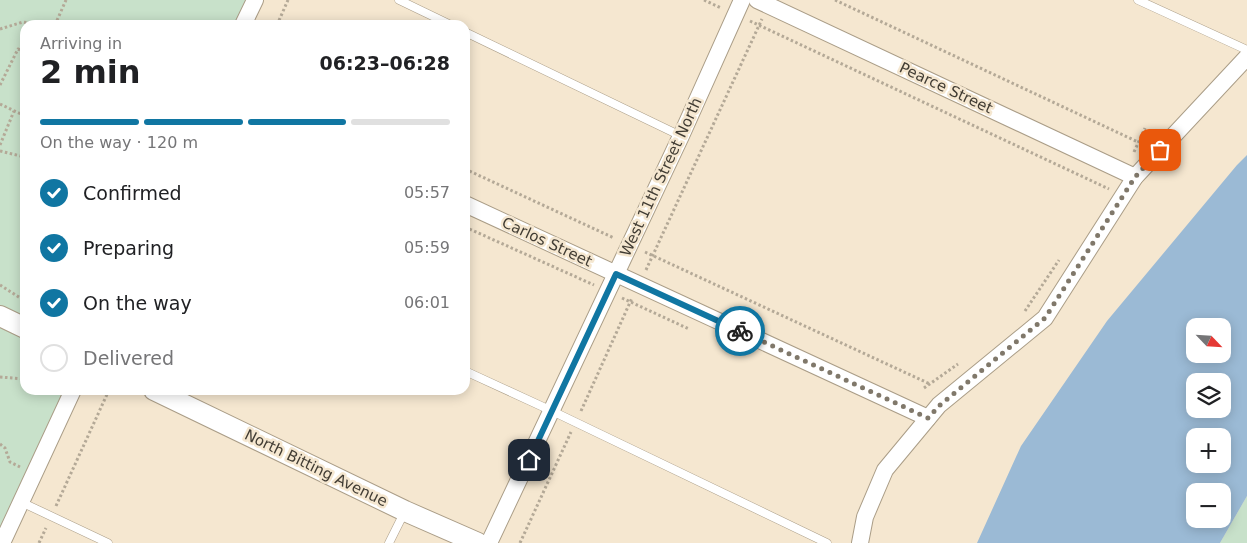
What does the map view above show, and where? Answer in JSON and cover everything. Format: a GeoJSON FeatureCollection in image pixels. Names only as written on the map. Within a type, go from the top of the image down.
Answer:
{"type":"FeatureCollection","features":[{"type":"Feature","properties":{"kind":"street"},"geometry":{"type":"LineString","coordinates":[[245,20],[255,0]]}},
{"type":"Feature","properties":{"kind":"street","name":"Pearce Street"},"geometry":{"type":"LineString","coordinates":[[757,0],[1128,174]]}},
{"type":"Feature","properties":{"kind":"street","name":"West 11th Street North"},"geometry":{"type":"LineString","coordinates":[[490,543],[739,8]]}},
{"type":"Feature","properties":{"kind":"street"},"geometry":{"type":"LineString","coordinates":[[860,543],[865,517],[885,470],[940,405],[1045,318],[1128,174],[1247,57]]}},
{"type":"Feature","properties":{"kind":"street","name":"Carlos Street"},"geometry":{"type":"LineString","coordinates":[[470,206],[928,418]]}},
{"type":"Feature","properties":{"kind":"street"},"geometry":{"type":"LineString","coordinates":[[0,316],[20,326]]}},
{"type":"Feature","properties":{"kind":"street"},"geometry":{"type":"LineString","coordinates":[[2,543],[71,395]]}},
{"type":"Feature","properties":{"kind":"street","name":"North Bitting Avenue"},"geometry":{"type":"LineString","coordinates":[[164,395],[405,511],[478,543]]}},
{"type":"Feature","properties":{"kind":"lane"},"geometry":{"type":"LineString","coordinates":[[400,0],[441,20]]}},
{"type":"Feature","properties":{"kind":"lane"},"geometry":{"type":"LineString","coordinates":[[1138,0],[1247,50]]}},
{"type":"Feature","properties":{"kind":"lane"},"geometry":{"type":"LineString","coordinates":[[470,34],[681,136]]}},
{"type":"Feature","properties":{"kind":"lane"},"geometry":{"type":"LineString","coordinates":[[470,373],[826,543]]}},
{"type":"Feature","properties":{"kind":"lane"},"geometry":{"type":"LineString","coordinates":[[21,502],[108,543]]}},
{"type":"Feature","properties":{"kind":"lane"},"geometry":{"type":"LineString","coordinates":[[389,543],[405,511]]}},
{"type":"Feature","properties":{"kind":"path"},"geometry":{"type":"LineString","coordinates":[[56,20],[66,0]]}},
{"type":"Feature","properties":{"kind":"path"},"geometry":{"type":"LineString","coordinates":[[279,20],[288,0]]}},
{"type":"Feature","properties":{"kind":"path"},"geometry":{"type":"LineString","coordinates":[[704,0],[739,8],[1109,189]]}},
{"type":"Feature","properties":{"kind":"path"},"geometry":{"type":"LineString","coordinates":[[835,0],[1138,142]]}},
{"type":"Feature","properties":{"kind":"path"},"geometry":{"type":"LineString","coordinates":[[0,29],[20,23]]}},
{"type":"Feature","properties":{"kind":"path"},"geometry":{"type":"LineString","coordinates":[[0,85],[18,49],[20,50]]}},
{"type":"Feature","properties":{"kind":"path"},"geometry":{"type":"LineString","coordinates":[[0,72],[5,74]]}},
{"type":"Feature","properties":{"kind":"path"},"geometry":{"type":"LineString","coordinates":[[0,104],[20,114]]}},
{"type":"Feature","properties":{"kind":"path"},"geometry":{"type":"LineString","coordinates":[[0,145],[14,111]]}},
{"type":"Feature","properties":{"kind":"path"},"geometry":{"type":"LineString","coordinates":[[1104,196],[1109,189],[1128,174],[1131,156],[1146,128]]}},
{"type":"Feature","properties":{"kind":"path"},"geometry":{"type":"LineString","coordinates":[[0,151],[20,156]]}},
{"type":"Feature","properties":{"kind":"path"},"geometry":{"type":"LineString","coordinates":[[470,171],[930,384]]}},
{"type":"Feature","properties":{"kind":"path"},"geometry":{"type":"LineString","coordinates":[[470,229],[693,330]]}},
{"type":"Feature","properties":{"kind":"path"},"geometry":{"type":"LineString","coordinates":[[1024,313],[1062,256]]}},
{"type":"Feature","properties":{"kind":"path"},"geometry":{"type":"LineString","coordinates":[[0,285],[20,298]]}},
{"type":"Feature","properties":{"kind":"path"},"geometry":{"type":"LineString","coordinates":[[924,388],[962,362]]}},
{"type":"Feature","properties":{"kind":"path"},"geometry":{"type":"LineString","coordinates":[[0,377],[20,378]]}},
{"type":"Feature","properties":{"kind":"path"},"geometry":{"type":"LineString","coordinates":[[39,543],[107,395]]}},
{"type":"Feature","properties":{"kind":"path"},"geometry":{"type":"LineString","coordinates":[[0,444],[5,448],[10,462],[34,475]]}},
{"type":"Feature","properties":{"kind":"green space"},"geometry":{"type":"Polygon","coordinates":[[[0,0],[251,0],[241,20],[20,20],[20,395],[68,395],[0,543],[0,0]]]}},
{"type":"Feature","properties":{"kind":"green space"},"geometry":{"type":"Polygon","coordinates":[[[1247,496],[1247,543],[1220,543],[1229,528],[1231,528],[1231,524],[1247,496]]]}},
{"type":"Feature","properties":{"kind":"water"},"geometry":{"type":"Polygon","coordinates":[[[1247,155],[1247,496],[1231,524],[1231,483],[1186,483],[1186,528],[1229,528],[1220,543],[977,543],[1021,446],[1107,321],[1247,155]]]}},
{"type":"Feature","properties":{"kind":"way so far"},"geometry":{"type":"LineString","coordinates":[[740,331],[928,418],[940,405],[1045,318],[1135,177],[1160,150]]}},
{"type":"Feature","properties":{"kind":"route"},"geometry":{"type":"LineString","coordinates":[[529,460],[616,274],[740,331]]}}]}
